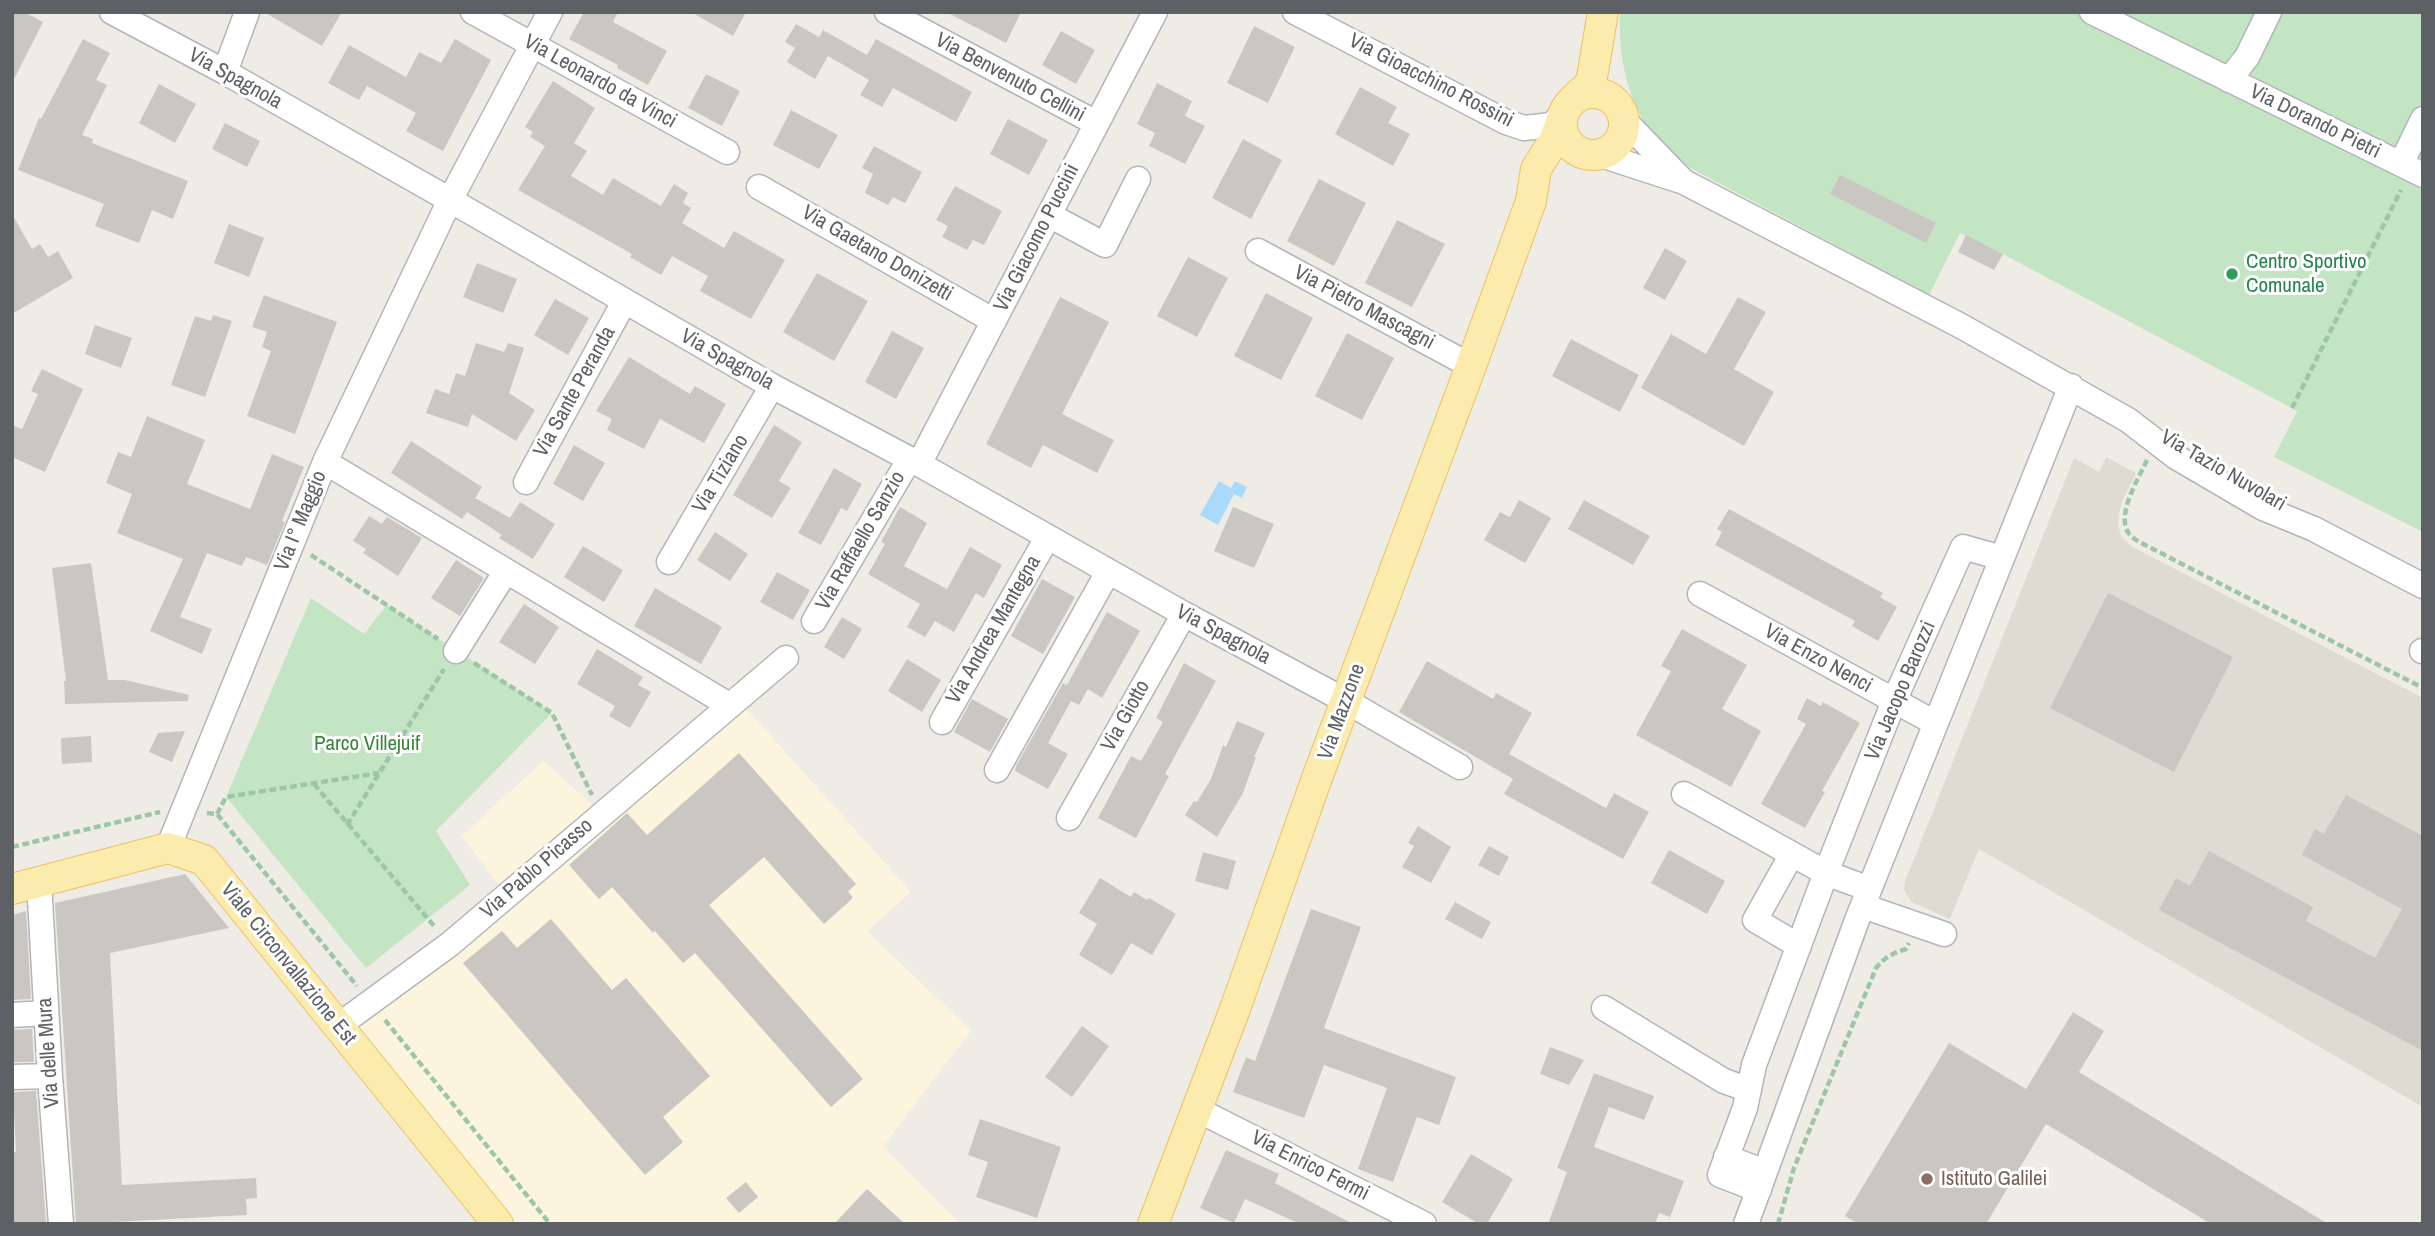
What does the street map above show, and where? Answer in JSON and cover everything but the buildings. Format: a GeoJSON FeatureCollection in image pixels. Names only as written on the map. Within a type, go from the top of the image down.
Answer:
{"type":"FeatureCollection","features":[{"type":"Feature","properties":{"kind":"main road","name":"Via Mazzone"},"geometry":{"type":"LineString","coordinates":[[1153,1224],[1235,1009],[1531,201],[1536,169],[1555,139],[1567,108],[1591,83],[1605,12]]}},
{"type":"Feature","properties":{"kind":"main road","name":"Via Mazzone"},"geometry":{"type":"LineString","coordinates":[[1531,201],[1552,172],[1571,159],[1615,146],[1624,130],[1620,111],[1621,89],[1613,62],[1605,12]]}},
{"type":"Feature","properties":{"kind":"main road"},"geometry":{"type":"LineString","coordinates":[[1592,154],[1576,150],[1563,134],[1567,108],[1580,95],[1599,93],[1620,111]]}},
{"type":"Feature","properties":{"kind":"main road"},"geometry":{"type":"LineString","coordinates":[[26,885],[168,848]]}},
{"type":"Feature","properties":{"kind":"main road","name":"Viale Circonvallazione Est"},"geometry":{"type":"LineString","coordinates":[[168,848],[204,860],[498,1224]]}},
{"type":"Feature","properties":{"kind":"street","name":"Via Spagnola"},"geometry":{"type":"LineString","coordinates":[[112,12],[225,72],[772,386],[1346,701],[1460,767]]}},
{"type":"Feature","properties":{"kind":"street"},"geometry":{"type":"LineString","coordinates":[[225,72],[247,12]]}},
{"type":"Feature","properties":{"kind":"street","name":"Via Leonardo da Vinci"},"geometry":{"type":"LineString","coordinates":[[473,12],[727,152]]}},
{"type":"Feature","properties":{"kind":"street","name":"Via I° Maggio"},"geometry":{"type":"LineString","coordinates":[[168,848],[325,462],[450,200],[550,12]]}},
{"type":"Feature","properties":{"kind":"street","name":"Via Benvenuto Cellini"},"geometry":{"type":"LineString","coordinates":[[887,12],[1096,123]]}},
{"type":"Feature","properties":{"kind":"street","name":"Via Giacomo Puccini"},"geometry":{"type":"LineString","coordinates":[[914,462],[994,321],[1155,12]]}},
{"type":"Feature","properties":{"kind":"street","name":"Via Gioacchino Rossini"},"geometry":{"type":"LineString","coordinates":[[1295,12],[1506,122],[1524,128],[1552,125],[1567,108]]}},
{"type":"Feature","properties":{"kind":"street","name":"Via Dorando Pietri"},"geometry":{"type":"LineString","coordinates":[[2092,12],[2410,172],[2423,119]]}},
{"type":"Feature","properties":{"kind":"street","name":"Via Dorando Pietri"},"geometry":{"type":"LineString","coordinates":[[2229,80],[2247,57],[2269,12]]}},
{"type":"Feature","properties":{"kind":"street"},"geometry":{"type":"LineString","coordinates":[[1620,111],[1684,182]]}},
{"type":"Feature","properties":{"kind":"street"},"geometry":{"type":"LineString","coordinates":[[1592,154],[1684,182]]}},
{"type":"Feature","properties":{"kind":"street"},"geometry":{"type":"LineString","coordinates":[[1049,215],[1105,245],[1138,179]]}},
{"type":"Feature","properties":{"kind":"street","name":"Via Tazio Nuvolari"},"geometry":{"type":"LineString","coordinates":[[1684,182],[1961,326],[2128,420],[2184,444],[2270,494],[2314,528],[2423,586]]}},
{"type":"Feature","properties":{"kind":"street","name":"Via Gaetano Donizetti"},"geometry":{"type":"LineString","coordinates":[[759,187],[994,321]]}},
{"type":"Feature","properties":{"kind":"street","name":"Via Pietro Mascagni"},"geometry":{"type":"LineString","coordinates":[[1258,251],[1471,366]]}},
{"type":"Feature","properties":{"kind":"street","name":"Via Sante Peranda"},"geometry":{"type":"LineString","coordinates":[[526,482],[624,302]]}},
{"type":"Feature","properties":{"kind":"street","name":"Via Tiziano"},"geometry":{"type":"LineString","coordinates":[[669,562],[772,386]]}},
{"type":"Feature","properties":{"kind":"street","name":"Via Jacopo Barozzi"},"geometry":{"type":"LineString","coordinates":[[1746,1224],[1866,898],[2071,387]]}},
{"type":"Feature","properties":{"kind":"street"},"geometry":{"type":"LineString","coordinates":[[325,462],[729,705]]}},
{"type":"Feature","properties":{"kind":"street","name":"Via Raffaello Sanzio"},"geometry":{"type":"LineString","coordinates":[[814,621],[914,462]]}},
{"type":"Feature","properties":{"kind":"street","name":"Via Andrea Mantegna"},"geometry":{"type":"LineString","coordinates":[[942,722],[1047,538]]}},
{"type":"Feature","properties":{"kind":"street","name":"Via Jacopo Barozzi"},"geometry":{"type":"LineString","coordinates":[[1762,1181],[1720,1175],[1745,1108],[1754,1065],[1826,873],[1894,701],[1963,547],[2002,558]]}},
{"type":"Feature","properties":{"kind":"street"},"geometry":{"type":"LineString","coordinates":[[456,651],[506,571]]}},
{"type":"Feature","properties":{"kind":"street"},"geometry":{"type":"LineString","coordinates":[[998,770],[1108,572]]}},
{"type":"Feature","properties":{"kind":"street","name":"Via Enzo Nenci"},"geometry":{"type":"LineString","coordinates":[[1700,594],[1935,723]]}},
{"type":"Feature","properties":{"kind":"street","name":"Via Giotto"},"geometry":{"type":"LineString","coordinates":[[1069,818],[1184,614]]}},
{"type":"Feature","properties":{"kind":"street","name":"Via Pablo Picasso"},"geometry":{"type":"LineString","coordinates":[[338,1026],[450,944],[786,658]]}},
{"type":"Feature","properties":{"kind":"street"},"geometry":{"type":"LineString","coordinates":[[1684,794],[1866,898],[1916,924],[1944,934]]}},
{"type":"Feature","properties":{"kind":"street"},"geometry":{"type":"LineString","coordinates":[[1792,854],[1755,920],[1799,946]]}},
{"type":"Feature","properties":{"kind":"street","name":"Via delle Mura"},"geometry":{"type":"LineString","coordinates":[[26,885],[46,1013],[61,1224]]}},
{"type":"Feature","properties":{"kind":"street"},"geometry":{"type":"LineString","coordinates":[[1604,1008],[1724,1081],[1749,1090]]}},
{"type":"Feature","properties":{"kind":"street"},"geometry":{"type":"LineString","coordinates":[[12,1015],[46,1013]]}},
{"type":"Feature","properties":{"kind":"street"},"geometry":{"type":"LineString","coordinates":[[12,1077],[50,1076]]}},
{"type":"Feature","properties":{"kind":"street","name":"Via Enrico Fermi"},"geometry":{"type":"LineString","coordinates":[[1196,1109],[1424,1224]]}},
{"type":"Feature","properties":{"kind":"path"},"geometry":{"type":"LineString","coordinates":[[2292,408],[2410,172]]}},
{"type":"Feature","properties":{"kind":"path"},"geometry":{"type":"LineString","coordinates":[[2139,451],[2149,457],[2126,507],[2125,518],[2130,535],[2423,688]]}},
{"type":"Feature","properties":{"kind":"path"},"geometry":{"type":"LineString","coordinates":[[293,543],[552,713],[601,815]]}},
{"type":"Feature","properties":{"kind":"path"},"geometry":{"type":"LineString","coordinates":[[348,825],[456,651]]}},
{"type":"Feature","properties":{"kind":"path"},"geometry":{"type":"LineString","coordinates":[[217,814],[226,797],[379,774]]}},
{"type":"Feature","properties":{"kind":"path"},"geometry":{"type":"LineString","coordinates":[[314,783],[450,944]]}},
{"type":"Feature","properties":{"kind":"path"},"geometry":{"type":"LineString","coordinates":[[1778,1224],[1794,1168],[1876,968],[1895,952],[1906,949],[1916,924]]}},
{"type":"Feature","properties":{"kind":"shaded area"},"geometry":{"type":"Polygon","coordinates":[[[2106,457],[2136,473],[2122,502],[2118,525],[2121,536],[2131,546],[2423,698],[2423,1107],[1979,849],[1950,919],[1912,902],[1904,889],[2074,458],[2099,472],[2106,457]]]}},
{"type":"Feature","properties":{"kind":"shaded area"},"geometry":{"type":"Polygon","coordinates":[[[736,697],[911,892],[867,931],[971,1031],[883,1146],[961,1224],[497,1224],[344,1031],[505,893],[462,836],[543,761],[601,812],[736,697]]]}},
{"type":"Feature","properties":{"kind":"green space","name":"Centro Sportivo Comunale"},"geometry":{"type":"Polygon","coordinates":[[[1620,12],[2423,12],[2423,532],[2274,457],[2297,411],[2003,254],[1960,233],[1929,295],[1681,163],[1654,136],[1635,105],[1622,59],[1620,12]]]}},
{"type":"Feature","properties":{"kind":"green space","name":"Parco Villejuif"},"geometry":{"type":"Polygon","coordinates":[[[311,598],[364,634],[387,605],[552,713],[436,831],[470,885],[366,968],[226,797],[311,598]]]}},
{"type":"Feature","properties":{"kind":"water"},"geometry":{"type":"Polygon","coordinates":[[[1219,481],[1231,488],[1235,481],[1247,487],[1242,498],[1234,494],[1218,525],[1200,515],[1219,481]]]}},
{"type":"Feature","properties":{"kind":"place","name":"Centro Sportivo Comunale"},"geometry":{"type":"Point","coordinates":[2232,274]}},
{"type":"Feature","properties":{"kind":"place","name":"Istituto Galilei"},"geometry":{"type":"Point","coordinates":[1927,1179]}}]}
